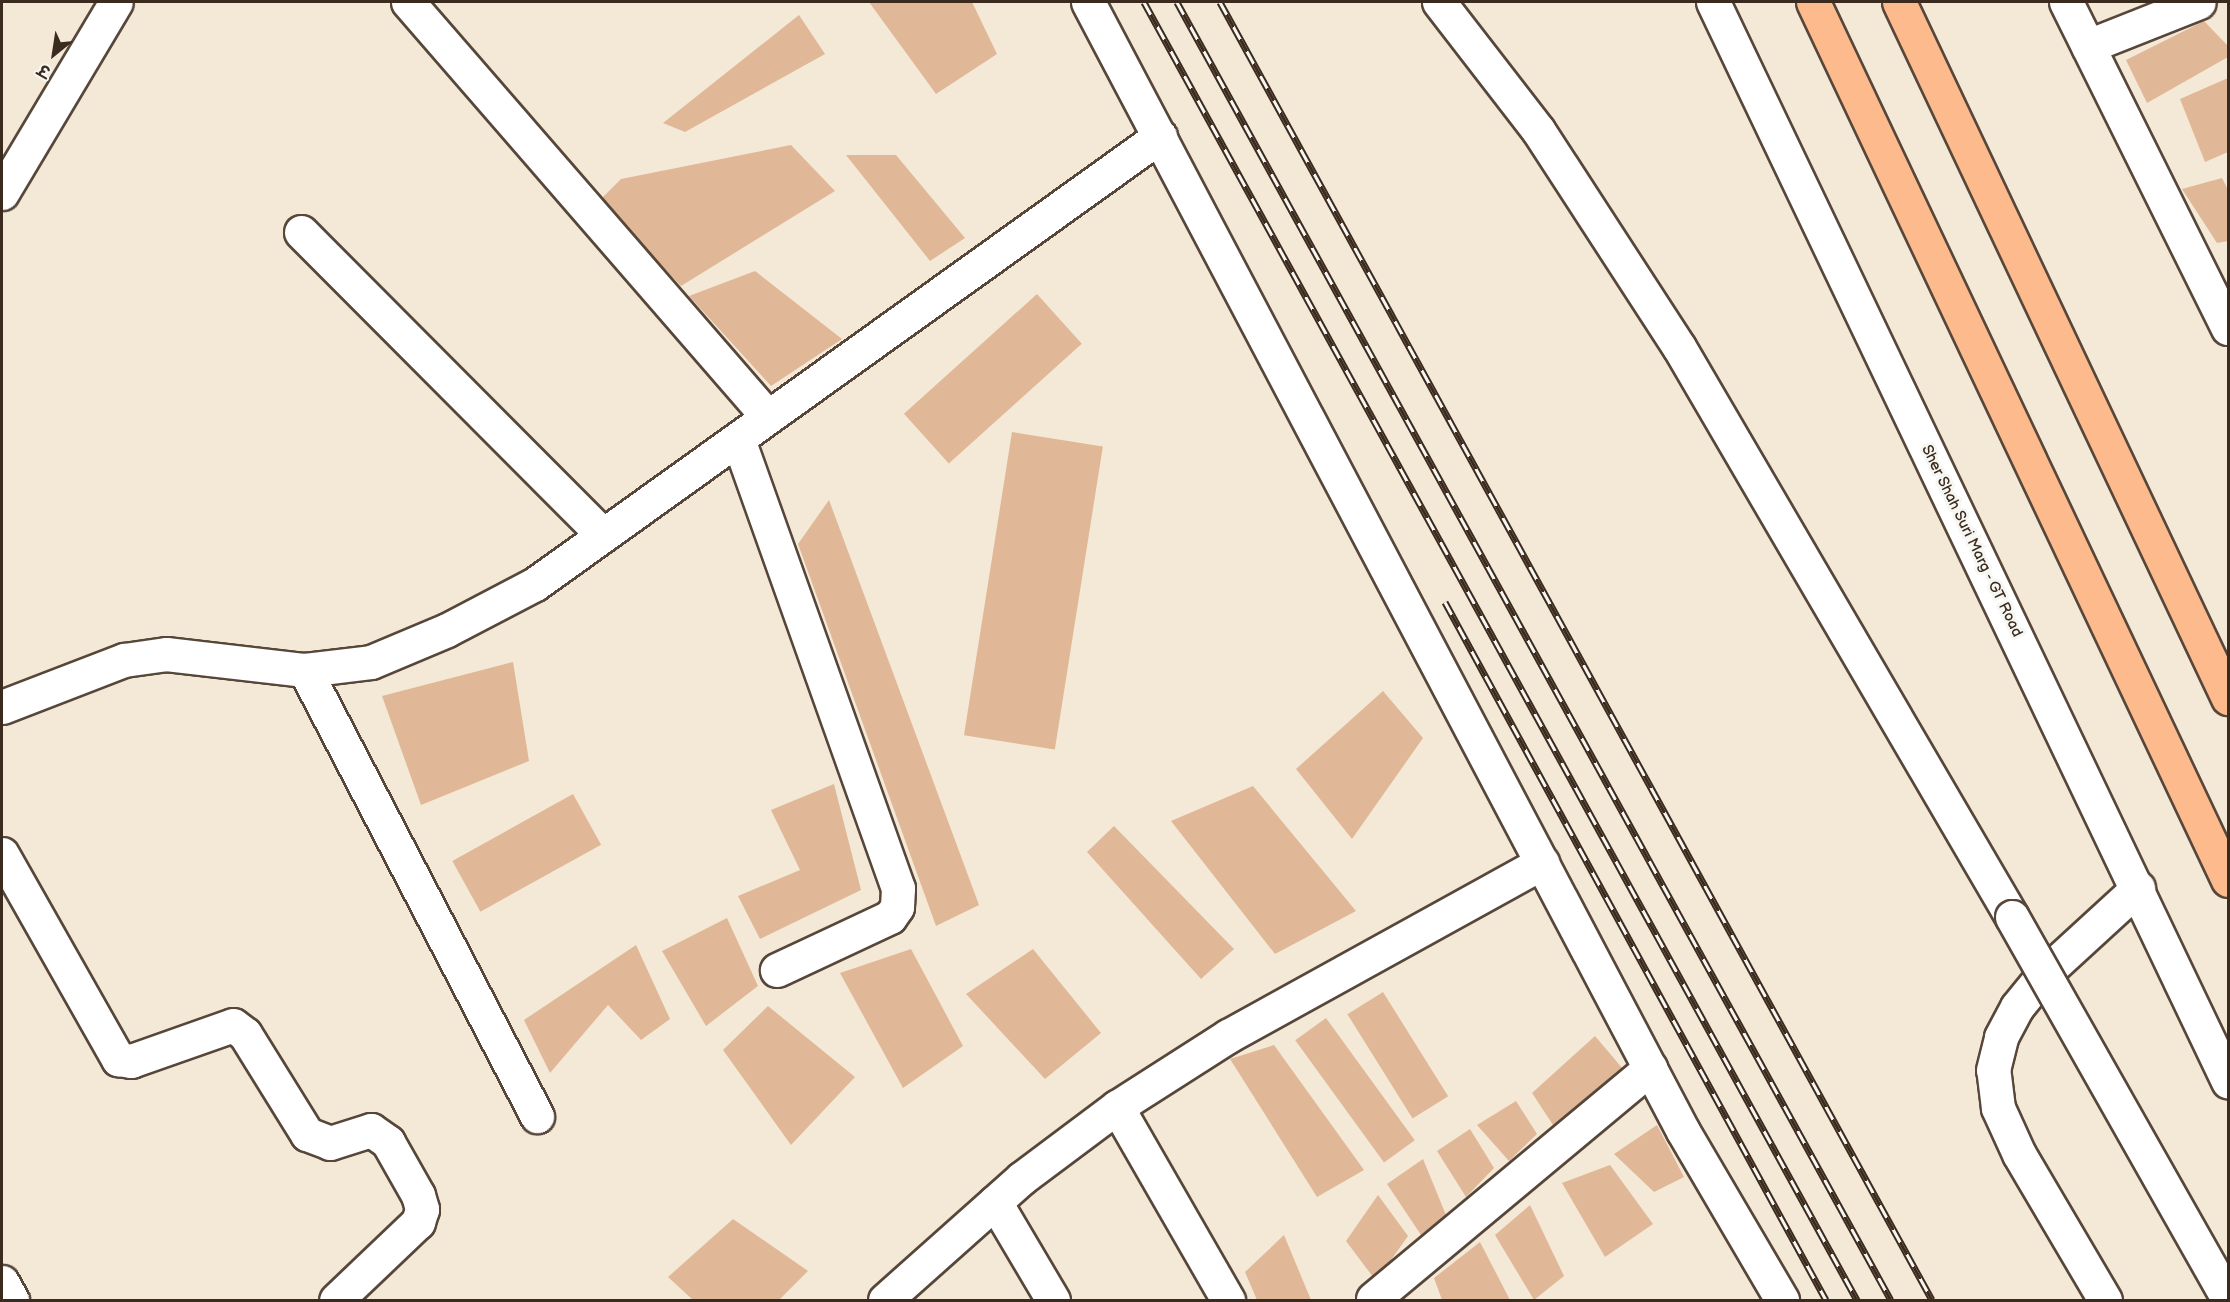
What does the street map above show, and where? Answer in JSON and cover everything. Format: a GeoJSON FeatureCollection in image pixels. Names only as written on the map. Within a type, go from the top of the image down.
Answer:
{"type":"FeatureCollection","features":[{"type":"Feature","properties":{"kind":"highway"},"geometry":{"type":"LineString","coordinates":[[1813,2],[2229,880]]}},
{"type":"Feature","properties":{"kind":"highway"},"geometry":{"type":"LineString","coordinates":[[1899,2],[2229,698]]}},
{"type":"Feature","properties":{"kind":"street"},"geometry":{"type":"LineString","coordinates":[[2,193],[116,2]]}},
{"type":"Feature","properties":{"kind":"street"},"geometry":{"type":"LineString","coordinates":[[408,2],[768,417]]}},
{"type":"Feature","properties":{"kind":"street"},"geometry":{"type":"LineString","coordinates":[[1088,2],[1650,1068],[1782,1300]]}},
{"type":"Feature","properties":{"kind":"street"},"geometry":{"type":"LineString","coordinates":[[1440,2],[1538,130],[1679,347],[2007,907],[2229,1299]]}},
{"type":"Feature","properties":{"kind":"street","name":"Sher Shah Suri Marg - GT Road"},"geometry":{"type":"LineString","coordinates":[[1713,2],[2229,1081]]}},
{"type":"Feature","properties":{"kind":"street"},"geometry":{"type":"LineString","coordinates":[[2066,2],[2229,328]]}},
{"type":"Feature","properties":{"kind":"street"},"geometry":{"type":"LineString","coordinates":[[2088,46],[2199,2]]}},
{"type":"Feature","properties":{"kind":"street"},"geometry":{"type":"LineString","coordinates":[[2,707],[124,660],[166,654],[305,669],[371,662],[447,630],[535,584],[1160,136]]}},
{"type":"Feature","properties":{"kind":"street"},"geometry":{"type":"LineString","coordinates":[[301,231],[603,535]]}},
{"type":"Feature","properties":{"kind":"street"},"geometry":{"type":"LineString","coordinates":[[738,439],[898,888],[897,907],[890,917],[777,969]]}},
{"type":"Feature","properties":{"kind":"street"},"geometry":{"type":"LineString","coordinates":[[305,669],[537,1116]]}},
{"type":"Feature","properties":{"kind":"street"},"geometry":{"type":"LineString","coordinates":[[2,854],[118,1059],[131,1061],[233,1025],[245,1034],[306,1134],[330,1143],[371,1130],[388,1142],[418,1195],[422,1209],[418,1222],[336,1300]]}},
{"type":"Feature","properties":{"kind":"street"},"geometry":{"type":"LineString","coordinates":[[885,1300],[995,1202],[1117,1107],[1228,1036],[1542,863]]}},
{"type":"Feature","properties":{"kind":"street"},"geometry":{"type":"LineString","coordinates":[[2105,1300],[2019,1154],[1998,1108],[1994,1070],[2001,1037],[2036,983],[2138,888]]}},
{"type":"Feature","properties":{"kind":"street"},"geometry":{"type":"LineString","coordinates":[[1373,1299],[1650,1068]]}},
{"type":"Feature","properties":{"kind":"street"},"geometry":{"type":"LineString","coordinates":[[1117,1107],[1227,1300]]}},
{"type":"Feature","properties":{"kind":"street"},"geometry":{"type":"LineString","coordinates":[[995,1202],[1053,1300]]}},
{"type":"Feature","properties":{"kind":"street"},"geometry":{"type":"LineString","coordinates":[[2,1282],[12,1300]]}},
{"type":"Feature","properties":{"kind":"building"},"geometry":{"type":"Polygon","coordinates":[[[869,2],[972,2],[997,54],[936,94],[869,2]]]}},
{"type":"Feature","properties":{"kind":"building"},"geometry":{"type":"Polygon","coordinates":[[[799,15],[825,54],[685,132],[663,123],[799,15]]]}},
{"type":"Feature","properties":{"kind":"building"},"geometry":{"type":"Polygon","coordinates":[[[2204,21],[2228,46],[2228,57],[2147,103],[2126,60],[2204,21]]]}},
{"type":"Feature","properties":{"kind":"building"},"geometry":{"type":"Polygon","coordinates":[[[2228,78],[2228,152],[2205,162],[2180,99],[2228,78]]]}},
{"type":"Feature","properties":{"kind":"building"},"geometry":{"type":"Polygon","coordinates":[[[791,145],[835,191],[681,286],[600,200],[621,179],[791,145]]]}},
{"type":"Feature","properties":{"kind":"building"},"geometry":{"type":"Polygon","coordinates":[[[846,155],[896,155],[965,238],[930,261],[846,155]]]}},
{"type":"Feature","properties":{"kind":"building"},"geometry":{"type":"Polygon","coordinates":[[[2222,178],[2228,190],[2228,241],[2217,243],[2182,189],[2222,178]]]}},
{"type":"Feature","properties":{"kind":"building"},"geometry":{"type":"Polygon","coordinates":[[[755,271],[842,339],[771,386],[689,296],[755,271]]]}},
{"type":"Feature","properties":{"kind":"building"},"geometry":{"type":"Polygon","coordinates":[[[1037,294],[1082,344],[949,464],[904,414],[1037,294]]]}},
{"type":"Feature","properties":{"kind":"building"},"geometry":{"type":"Polygon","coordinates":[[[1012,432],[1103,446],[1055,750],[964,735],[1012,432]]]}},
{"type":"Feature","properties":{"kind":"building"},"geometry":{"type":"Polygon","coordinates":[[[829,500],[979,905],[936,926],[798,544],[829,500]]]}},
{"type":"Feature","properties":{"kind":"building"},"geometry":{"type":"Polygon","coordinates":[[[513,662],[529,761],[421,805],[382,696],[513,662]]]}},
{"type":"Feature","properties":{"kind":"building"},"geometry":{"type":"Polygon","coordinates":[[[1383,691],[1423,738],[1352,839],[1296,769],[1383,691]]]}},
{"type":"Feature","properties":{"kind":"building"},"geometry":{"type":"Polygon","coordinates":[[[834,784],[861,890],[760,939],[738,896],[800,870],[771,810],[834,784]]]}},
{"type":"Feature","properties":{"kind":"building"},"geometry":{"type":"Polygon","coordinates":[[[1253,786],[1356,911],[1275,954],[1171,821],[1253,786]]]}},
{"type":"Feature","properties":{"kind":"building"},"geometry":{"type":"Polygon","coordinates":[[[573,794],[601,845],[480,912],[452,861],[573,794]]]}},
{"type":"Feature","properties":{"kind":"building"},"geometry":{"type":"Polygon","coordinates":[[[1114,826],[1234,949],[1201,979],[1087,852],[1114,826]]]}},
{"type":"Feature","properties":{"kind":"building"},"geometry":{"type":"Polygon","coordinates":[[[727,918],[758,986],[706,1026],[662,951],[727,918]]]}},
{"type":"Feature","properties":{"kind":"building"},"geometry":{"type":"Polygon","coordinates":[[[636,945],[670,1019],[641,1040],[608,1005],[550,1073],[524,1020],[636,945]]]}},
{"type":"Feature","properties":{"kind":"building"},"geometry":{"type":"Polygon","coordinates":[[[911,949],[963,1046],[903,1088],[840,973],[911,949]]]}},
{"type":"Feature","properties":{"kind":"building"},"geometry":{"type":"Polygon","coordinates":[[[1033,949],[1101,1033],[1045,1079],[966,994],[1033,949]]]}},
{"type":"Feature","properties":{"kind":"building"},"geometry":{"type":"Polygon","coordinates":[[[1383,992],[1448,1096],[1413,1119],[1347,1014],[1383,992]]]}},
{"type":"Feature","properties":{"kind":"building"},"geometry":{"type":"Polygon","coordinates":[[[768,1006],[855,1077],[791,1145],[723,1050],[768,1006]]]}},
{"type":"Feature","properties":{"kind":"building"},"geometry":{"type":"Polygon","coordinates":[[[1326,1018],[1415,1140],[1384,1162],[1295,1040],[1326,1018]]]}},
{"type":"Feature","properties":{"kind":"building"},"geometry":{"type":"Polygon","coordinates":[[[1595,1036],[1623,1069],[1553,1125],[1532,1093],[1595,1036]]]}},
{"type":"Feature","properties":{"kind":"building"},"geometry":{"type":"Polygon","coordinates":[[[1274,1045],[1364,1170],[1317,1197],[1230,1059],[1274,1045]]]}},
{"type":"Feature","properties":{"kind":"building"},"geometry":{"type":"Polygon","coordinates":[[[1516,1101],[1537,1134],[1509,1161],[1477,1125],[1516,1101]]]}},
{"type":"Feature","properties":{"kind":"building"},"geometry":{"type":"Polygon","coordinates":[[[1657,1125],[1684,1177],[1654,1192],[1614,1154],[1657,1125]]]}},
{"type":"Feature","properties":{"kind":"building"},"geometry":{"type":"Polygon","coordinates":[[[1470,1129],[1494,1168],[1466,1197],[1437,1151],[1470,1129]]]}},
{"type":"Feature","properties":{"kind":"building"},"geometry":{"type":"Polygon","coordinates":[[[1423,1159],[1446,1215],[1421,1235],[1387,1184],[1423,1159]]]}},
{"type":"Feature","properties":{"kind":"building"},"geometry":{"type":"Polygon","coordinates":[[[1610,1165],[1653,1224],[1605,1257],[1562,1183],[1610,1165]]]}},
{"type":"Feature","properties":{"kind":"building"},"geometry":{"type":"Polygon","coordinates":[[[1378,1195],[1408,1236],[1376,1281],[1346,1241],[1378,1195]]]}},
{"type":"Feature","properties":{"kind":"building"},"geometry":{"type":"Polygon","coordinates":[[[1530,1205],[1564,1276],[1534,1300],[1495,1235],[1530,1205]]]}},
{"type":"Feature","properties":{"kind":"building"},"geometry":{"type":"Polygon","coordinates":[[[733,1219],[808,1271],[779,1300],[693,1300],[668,1277],[733,1219]]]}},
{"type":"Feature","properties":{"kind":"building"},"geometry":{"type":"Polygon","coordinates":[[[1284,1235],[1311,1300],[1257,1300],[1245,1272],[1284,1235]]]}},
{"type":"Feature","properties":{"kind":"building"},"geometry":{"type":"Polygon","coordinates":[[[1480,1242],[1510,1300],[1442,1300],[1434,1278],[1480,1242]]]}},
{"type":"Feature","properties":{"kind":"railway"},"geometry":{"type":"LineString","coordinates":[[1144,2],[1857,1300]]}},
{"type":"Feature","properties":{"kind":"railway"},"geometry":{"type":"LineString","coordinates":[[1177,2],[1891,1300]]}},
{"type":"Feature","properties":{"kind":"railway"},"geometry":{"type":"LineString","coordinates":[[1220,2],[1932,1300]]}},
{"type":"Feature","properties":{"kind":"railway"},"geometry":{"type":"LineString","coordinates":[[1445,602],[1826,1300]]}}]}
